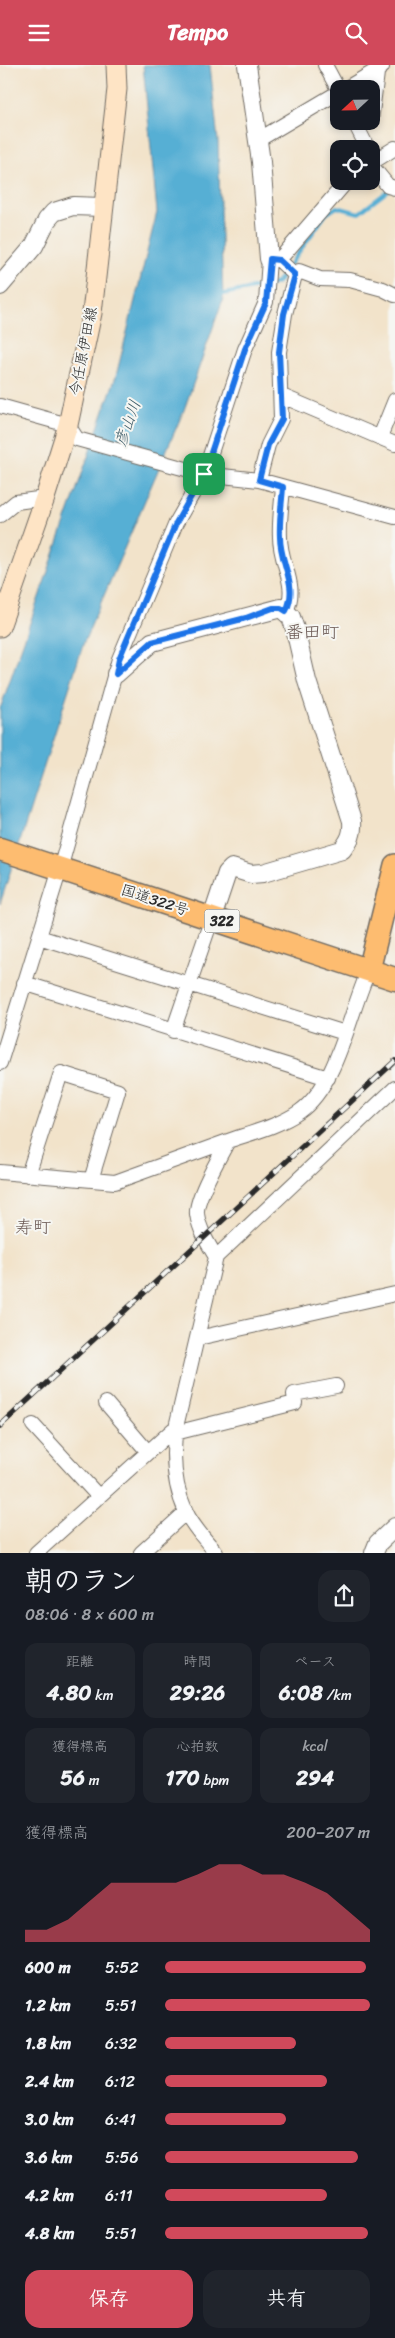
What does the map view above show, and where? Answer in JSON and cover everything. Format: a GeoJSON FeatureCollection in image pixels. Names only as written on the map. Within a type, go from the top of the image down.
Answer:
{"type":"FeatureCollection","features":[{"type":"Feature","properties":{"kind":"highway","name":"国道322号"},"geometry":{"type":"LineString","coordinates":[[0,849],[395,979]]}},
{"type":"Feature","properties":{"kind":"main road","name":"今任原伊田線"},"geometry":{"type":"LineString","coordinates":[[0,627],[46,498],[72,432],[92,313],[102,207],[117,89],[116,65]]}},
{"type":"Feature","properties":{"kind":"main road"},"geometry":{"type":"LineString","coordinates":[[369,970],[395,865]]}},
{"type":"Feature","properties":{"kind":"street"},"geometry":{"type":"LineString","coordinates":[[325,65],[333,80]]}},
{"type":"Feature","properties":{"kind":"street"},"geometry":{"type":"LineString","coordinates":[[0,1063],[39,937],[54,867],[116,674],[119,659],[176,523],[200,473],[245,349],[266,303],[277,261],[258,140],[250,66]]}},
{"type":"Feature","properties":{"kind":"street"},"geometry":{"type":"LineString","coordinates":[[359,80],[380,67]]}},
{"type":"Feature","properties":{"kind":"street"},"geometry":{"type":"LineString","coordinates":[[378,80],[380,67]]}},
{"type":"Feature","properties":{"kind":"street"},"geometry":{"type":"LineString","coordinates":[[258,140],[330,97]]}},
{"type":"Feature","properties":{"kind":"street"},"geometry":{"type":"LineString","coordinates":[[358,130],[368,149],[370,130]]}},
{"type":"Feature","properties":{"kind":"street"},"geometry":{"type":"LineString","coordinates":[[380,158],[395,148]]}},
{"type":"Feature","properties":{"kind":"street"},"geometry":{"type":"LineString","coordinates":[[380,176],[388,186],[395,188]]}},
{"type":"Feature","properties":{"kind":"street"},"geometry":{"type":"LineString","coordinates":[[277,261],[339,190]]}},
{"type":"Feature","properties":{"kind":"street"},"geometry":{"type":"LineString","coordinates":[[0,286],[34,246],[47,220],[54,213],[73,206],[102,207]]}},
{"type":"Feature","properties":{"kind":"street"},"geometry":{"type":"LineString","coordinates":[[277,261],[294,274]]}},
{"type":"Feature","properties":{"kind":"street"},"geometry":{"type":"LineString","coordinates":[[259,480],[268,445],[282,419],[279,352],[284,314],[294,274],[299,271],[320,279],[350,280],[383,289],[395,295]]}},
{"type":"Feature","properties":{"kind":"street"},"geometry":{"type":"LineString","coordinates":[[282,396],[395,444]]}},
{"type":"Feature","properties":{"kind":"street"},"geometry":{"type":"LineString","coordinates":[[380,437],[395,400]]}},
{"type":"Feature","properties":{"kind":"street"},"geometry":{"type":"LineString","coordinates":[[0,405],[72,432],[200,473],[259,480],[395,517]]}},
{"type":"Feature","properties":{"kind":"street"},"geometry":{"type":"LineString","coordinates":[[283,487],[280,536],[281,555],[292,590],[292,599],[286,611]]}},
{"type":"Feature","properties":{"kind":"street"},"geometry":{"type":"LineString","coordinates":[[0,515],[16,501],[46,498]]}},
{"type":"Feature","properties":{"kind":"street"},"geometry":{"type":"LineString","coordinates":[[116,674],[152,642],[246,618],[273,608],[281,608],[286,611],[291,617],[295,629],[307,681],[352,821],[353,833],[342,850],[263,873],[251,874],[232,867],[227,873],[173,1031]]}},
{"type":"Feature","properties":{"kind":"street"},"geometry":{"type":"LineString","coordinates":[[39,937],[344,1033]]}},
{"type":"Feature","properties":{"kind":"street"},"geometry":{"type":"LineString","coordinates":[[0,1172],[115,1182],[228,1141],[298,1113],[318,1096],[328,1078],[369,970]]}},
{"type":"Feature","properties":{"kind":"street"},"geometry":{"type":"LineString","coordinates":[[24,983],[328,1078]]}},
{"type":"Feature","properties":{"kind":"street"},"geometry":{"type":"LineString","coordinates":[[28,1175],[61,1073],[118,1091],[91,1180]]}},
{"type":"Feature","properties":{"kind":"street"},"geometry":{"type":"LineString","coordinates":[[216,1553],[186,1513],[176,1475],[174,1447],[176,1430],[216,1257],[388,1104],[395,1087]]}},
{"type":"Feature","properties":{"kind":"street"},"geometry":{"type":"LineString","coordinates":[[216,1257],[202,1230],[196,1212],[206,1183],[228,1141]]}},
{"type":"Feature","properties":{"kind":"street"},"geometry":{"type":"LineString","coordinates":[[198,1338],[395,1294]]}},
{"type":"Feature","properties":{"kind":"street"},"geometry":{"type":"LineString","coordinates":[[36,1553],[148,1452],[176,1430],[295,1403],[294,1394],[336,1386]]}},
{"type":"Feature","properties":{"kind":"street"},"geometry":{"type":"LineString","coordinates":[[106,1403],[148,1452]]}},
{"type":"Feature","properties":{"kind":"street"},"geometry":{"type":"LineString","coordinates":[[33,1425],[99,1497]]}},
{"type":"Feature","properties":{"kind":"street"},"geometry":{"type":"LineString","coordinates":[[141,1553],[186,1513]]}},
{"type":"Feature","properties":{"kind":"street"},"geometry":{"type":"LineString","coordinates":[[374,1553],[378,1543],[395,1527]]}},
{"type":"Feature","properties":{"kind":"water","name":"彦山川"},"geometry":{"type":"Polygon","coordinates":[[[143,65],[210,65],[218,141],[223,299],[184,410],[84,642],[0,904],[0,709],[116,376],[157,212],[143,65]]]}},
{"type":"Feature","properties":{"kind":"waterway"},"geometry":{"type":"LineString","coordinates":[[270,285],[277,283],[326,214],[337,207],[359,213],[389,190]]}},
{"type":"Feature","properties":{"kind":"waterway"},"geometry":{"type":"LineString","coordinates":[[219,295],[263,286]]}},
{"type":"Feature","properties":{"kind":"railway"},"geometry":{"type":"LineString","coordinates":[[0,1426],[395,1061]]}},
{"type":"Feature","properties":{"kind":"district","name":"番田町"},"geometry":{"type":"Point","coordinates":[312,632]}},
{"type":"Feature","properties":{"kind":"district","name":"寿町"},"geometry":{"type":"Point","coordinates":[33,1227]}},
{"type":"Feature","properties":{"kind":"route"},"geometry":{"type":"LineString","coordinates":[[270,259],[279,260],[295,275],[284,314],[279,352],[282,419],[268,445],[259,480],[283,487],[280,536],[281,555],[292,590],[292,599],[286,611],[281,608],[273,608],[246,618],[152,642],[116,674],[119,659],[176,523],[204,474],[245,349],[266,303],[270,259]]}}]}
